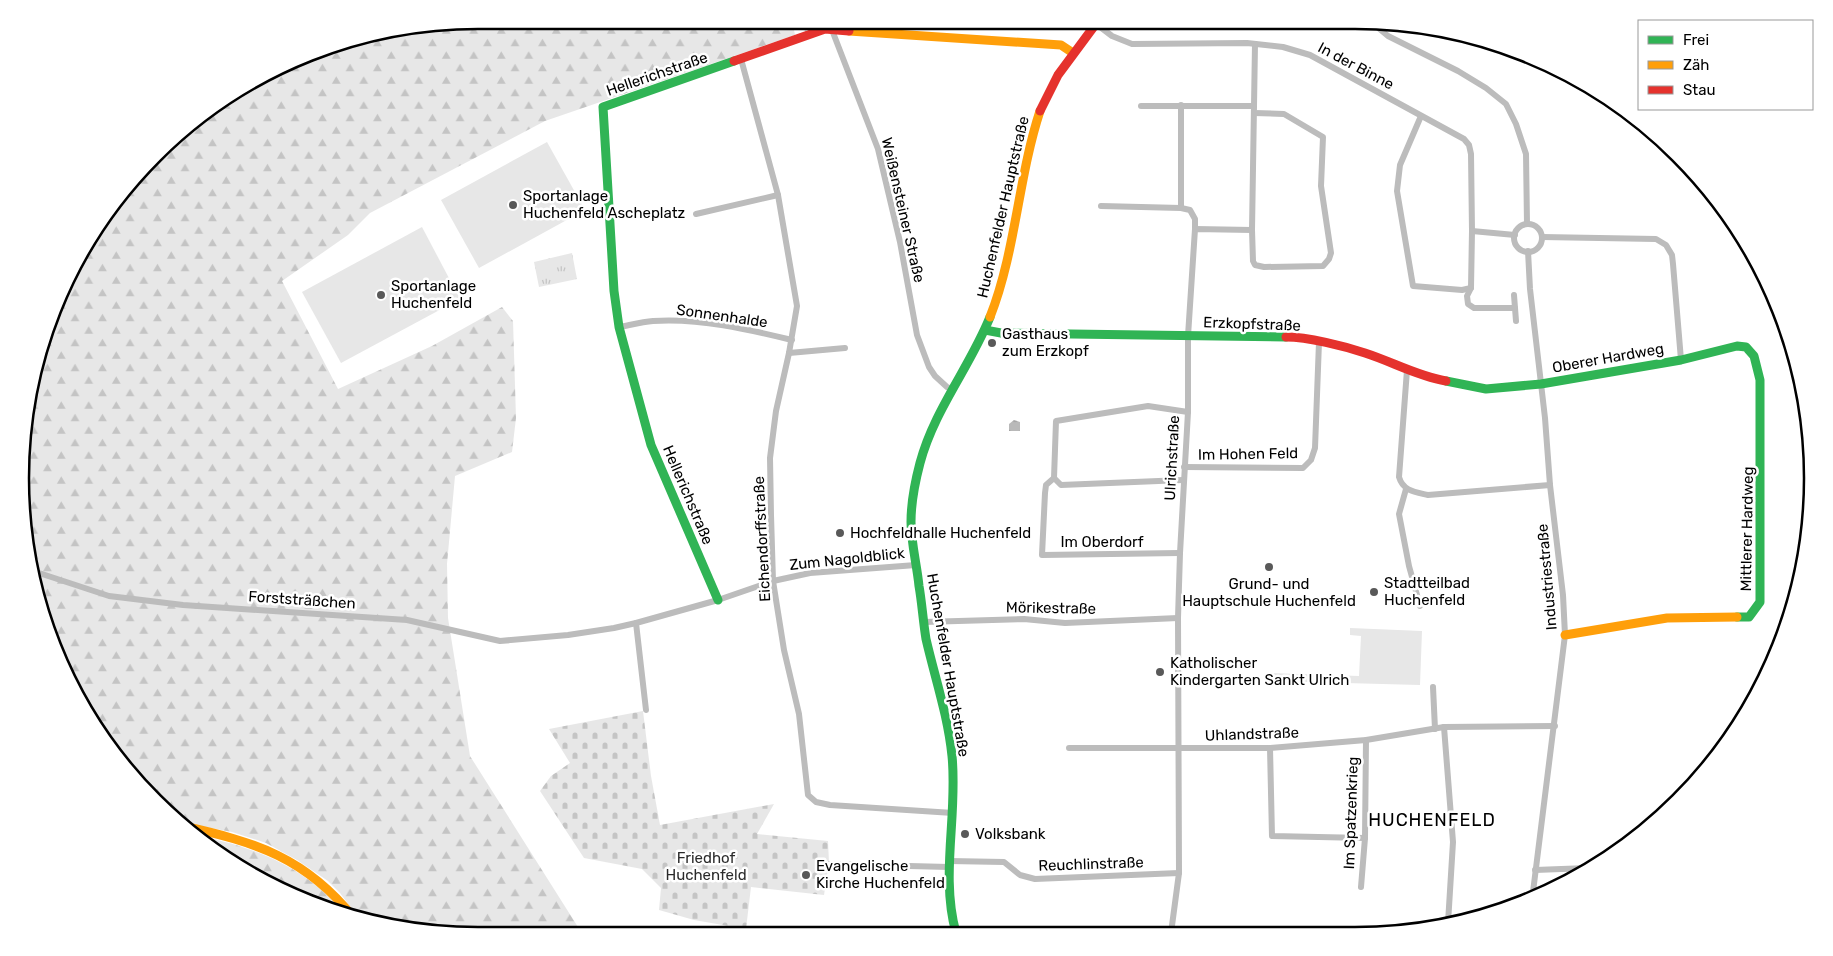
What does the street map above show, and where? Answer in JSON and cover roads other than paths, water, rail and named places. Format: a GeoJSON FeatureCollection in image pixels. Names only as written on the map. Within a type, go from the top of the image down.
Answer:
{"type":"FeatureCollection","features":[{"type":"Feature","properties":{"kind":"street","name":"Hellerichstraße"},"geometry":{"type":"LineString","coordinates":[[718,600],[651,445],[619,326],[614,291],[603,107],[825,29],[1061,45],[1073,53]]}},
{"type":"Feature","properties":{"kind":"street","name":"Huchenfelder Hauptstraße"},"geometry":{"type":"LineString","coordinates":[[953,927],[949,895],[949,864],[953,813],[952,758],[947,720],[926,638],[911,523],[913,497],[920,462],[940,411],[985,330],[1000,292],[1032,135],[1042,106],[1058,75],[1091,29]]}},
{"type":"Feature","properties":{"kind":"street","name":"In der Binne"},"geometry":{"type":"LineString","coordinates":[[1104,29],[1112,36],[1132,44],[1254,44],[1283,47],[1310,55],[1464,139],[1469,145],[1472,231]]}},
{"type":"Feature","properties":{"kind":"street","name":"Weißensteiner Straße"},"geometry":{"type":"LineString","coordinates":[[832,30],[878,149],[900,242],[917,335],[935,376],[953,390]]}},
{"type":"Feature","properties":{"kind":"street"},"geometry":{"type":"LineString","coordinates":[[1381,30],[1388,36],[1458,71],[1486,88],[1506,104],[1516,124],[1526,154],[1527,224]]}},
{"type":"Feature","properties":{"kind":"street"},"geometry":{"type":"LineString","coordinates":[[1140,106],[1181,105],[1254,110],[1284,114],[1323,137],[1321,186],[1331,253],[1329,260],[1323,266],[1264,267],[1255,265],[1253,261],[1252,230],[1254,110],[1254,44]]}},
{"type":"Feature","properties":{"kind":"street","name":"Eichendorffstraße"},"geometry":{"type":"LineString","coordinates":[[741,58],[778,195],[797,306],[792,340],[776,411],[770,458],[773,581],[784,650],[799,714],[808,796],[816,802],[830,805],[953,813]]}},
{"type":"Feature","properties":{"kind":"street"},"geometry":{"type":"LineString","coordinates":[[1181,105],[1181,208]]}},
{"type":"Feature","properties":{"kind":"street"},"geometry":{"type":"LineString","coordinates":[[1421,116],[1400,164],[1397,191],[1412,286],[1462,290],[1471,288]]}},
{"type":"Feature","properties":{"kind":"street"},"geometry":{"type":"LineString","coordinates":[[696,214],[778,195]]}},
{"type":"Feature","properties":{"kind":"street"},"geometry":{"type":"LineString","coordinates":[[1100,206],[1181,208],[1190,210],[1195,218],[1195,229],[1252,230]]}},
{"type":"Feature","properties":{"kind":"street"},"geometry":{"type":"LineString","coordinates":[[1527,224],[1539,229],[1542,237],[1540,246],[1528,252],[1522,250],[1517,245],[1515,235],[1518,228],[1527,224]]}},
{"type":"Feature","properties":{"kind":"street","name":"Ulrichstraße"},"geometry":{"type":"LineString","coordinates":[[1172,927],[1180,873],[1178,618],[1183,480],[1188,412],[1188,336],[1195,229]]}},
{"type":"Feature","properties":{"kind":"street"},"geometry":{"type":"LineString","coordinates":[[1515,235],[1472,231],[1471,288],[1467,296],[1468,304],[1474,308],[1515,308]]}},
{"type":"Feature","properties":{"kind":"street","name":"Oberer Hardweg"},"geometry":{"type":"LineString","coordinates":[[1542,237],[1656,239],[1666,245],[1672,255],[1681,360]]}},
{"type":"Feature","properties":{"kind":"street","name":"Industriestraße"},"geometry":{"type":"LineString","coordinates":[[1528,252],[1530,289],[1563,595],[1565,635],[1533,890]]}},
{"type":"Feature","properties":{"kind":"street"},"geometry":{"type":"LineString","coordinates":[[1514,295],[1516,321]]}},
{"type":"Feature","properties":{"kind":"street","name":"Sonnenhalde"},"geometry":{"type":"LineString","coordinates":[[619,326],[652,321],[694,322],[740,328],[792,340]]}},
{"type":"Feature","properties":{"kind":"street","name":"Erzkopfstraße"},"geometry":{"type":"LineString","coordinates":[[985,330],[1001,333],[1290,337],[1319,342],[1365,354],[1429,378],[1486,389],[1541,384]]}},
{"type":"Feature","properties":{"kind":"street","name":"Im Hohen Feld"},"geometry":{"type":"LineString","coordinates":[[1184,467],[1303,468],[1311,460],[1315,448],[1319,342]]}},
{"type":"Feature","properties":{"kind":"street","name":"Oberer Hardweg"},"geometry":{"type":"LineString","coordinates":[[1541,384],[1681,360],[1738,346],[1746,347]]}},
{"type":"Feature","properties":{"kind":"street","name":"Mittlerer Hardweg"},"geometry":{"type":"LineString","coordinates":[[1565,635],[1667,618],[1749,617],[1760,602],[1760,380],[1754,356],[1746,347]]}},
{"type":"Feature","properties":{"kind":"street"},"geometry":{"type":"LineString","coordinates":[[789,353],[845,348]]}},
{"type":"Feature","properties":{"kind":"street"},"geometry":{"type":"LineString","coordinates":[[1407,370],[1399,477],[1406,489],[1428,495],[1550,485]]}},
{"type":"Feature","properties":{"kind":"street","name":"Im Oberdorf"},"geometry":{"type":"LineString","coordinates":[[1180,554],[1042,555],[1046,485],[1054,478],[1056,421],[1148,406],[1188,412]]}},
{"type":"Feature","properties":{"kind":"street"},"geometry":{"type":"LineString","coordinates":[[1054,478],[1061,485],[1183,480]]}},
{"type":"Feature","properties":{"kind":"street"},"geometry":{"type":"LineString","coordinates":[[1406,489],[1400,514],[1409,566],[1420,606]]}},
{"type":"Feature","properties":{"kind":"street","name":"Zum Nagoldblick"},"geometry":{"type":"LineString","coordinates":[[636,623],[718,600],[773,581],[810,573],[916,565]]}},
{"type":"Feature","properties":{"kind":"street","name":"Forststräßchen"},"geometry":{"type":"LineString","coordinates":[[39,573],[109,596],[183,605],[407,620],[500,641],[568,635],[636,623]]}},
{"type":"Feature","properties":{"kind":"street","name":"Mörikestraße"},"geometry":{"type":"LineString","coordinates":[[924,622],[1024,620],[1065,623],[1178,618]]}},
{"type":"Feature","properties":{"kind":"street"},"geometry":{"type":"LineString","coordinates":[[636,623],[646,710]]}},
{"type":"Feature","properties":{"kind":"street"},"geometry":{"type":"LineString","coordinates":[[1433,687],[1435,729]]}},
{"type":"Feature","properties":{"kind":"street","name":"Uhlandstraße"},"geometry":{"type":"LineString","coordinates":[[1068,748],[1270,748],[1366,740],[1444,727],[1555,726]]}},
{"type":"Feature","properties":{"kind":"street"},"geometry":{"type":"LineString","coordinates":[[1444,727],[1453,842],[1448,918]]}},
{"type":"Feature","properties":{"kind":"street","name":"Im Spatzenkrieg"},"geometry":{"type":"LineString","coordinates":[[1362,887],[1365,838],[1366,740]]}},
{"type":"Feature","properties":{"kind":"street"},"geometry":{"type":"LineString","coordinates":[[1270,748],[1272,836],[1365,838]]}},
{"type":"Feature","properties":{"kind":"street"},"geometry":{"type":"LineString","coordinates":[[199,830],[237,838],[288,859],[320,881],[344,906]]}},
{"type":"Feature","properties":{"kind":"street","name":"Reuchlinstraße"},"geometry":{"type":"LineString","coordinates":[[829,864],[1004,862],[1020,875],[1036,879],[1180,873]]}},
{"type":"Feature","properties":{"kind":"street"},"geometry":{"type":"LineString","coordinates":[[1535,870],[1577,868]]}},
{"type":"Feature","properties":{"kind":"water"},"geometry":{"type":"Polygon","coordinates":[[[1014,420],[1020,422],[1020,431],[1009,431],[1009,424],[1014,420]]]}},
{"type":"Feature","properties":{"kind":"place","name":"Sportanlage Huchenfeld Ascheplatz"},"geometry":{"type":"Point","coordinates":[513,205]}},
{"type":"Feature","properties":{"kind":"place","name":"Sportanlage Huchenfeld"},"geometry":{"type":"Point","coordinates":[381,295]}},
{"type":"Feature","properties":{"kind":"place","name":"Gasthaus zum Erzkopf"},"geometry":{"type":"Point","coordinates":[992,343]}},
{"type":"Feature","properties":{"kind":"place","name":"Hochfeldhalle Huchenfeld"},"geometry":{"type":"Point","coordinates":[840,533]}},
{"type":"Feature","properties":{"kind":"place","name":"Grund- und Hauptschule Huchenfeld"},"geometry":{"type":"Point","coordinates":[1269,567]}},
{"type":"Feature","properties":{"kind":"place","name":"Stadtteilbad Huchenfeld"},"geometry":{"type":"Point","coordinates":[1374,592]}},
{"type":"Feature","properties":{"kind":"place","name":"Katholischer Kindergarten Sankt Ulrich"},"geometry":{"type":"Point","coordinates":[1160,672]}},
{"type":"Feature","properties":{"kind":"place","name":"Volksbank"},"geometry":{"type":"Point","coordinates":[965,834]}},
{"type":"Feature","properties":{"kind":"place","name":"Evangelische Kirche Huchenfeld"},"geometry":{"type":"Point","coordinates":[806,875]}},
{"type":"Feature","properties":{"kind":"district","name":"HUCHENFELD"},"geometry":{"type":"Point","coordinates":[1432,820]}},
{"type":"Feature","properties":{"kind":"park label","name":"Friedhof Huchenfeld"},"geometry":{"type":"Point","coordinates":[706,866]}}]}
